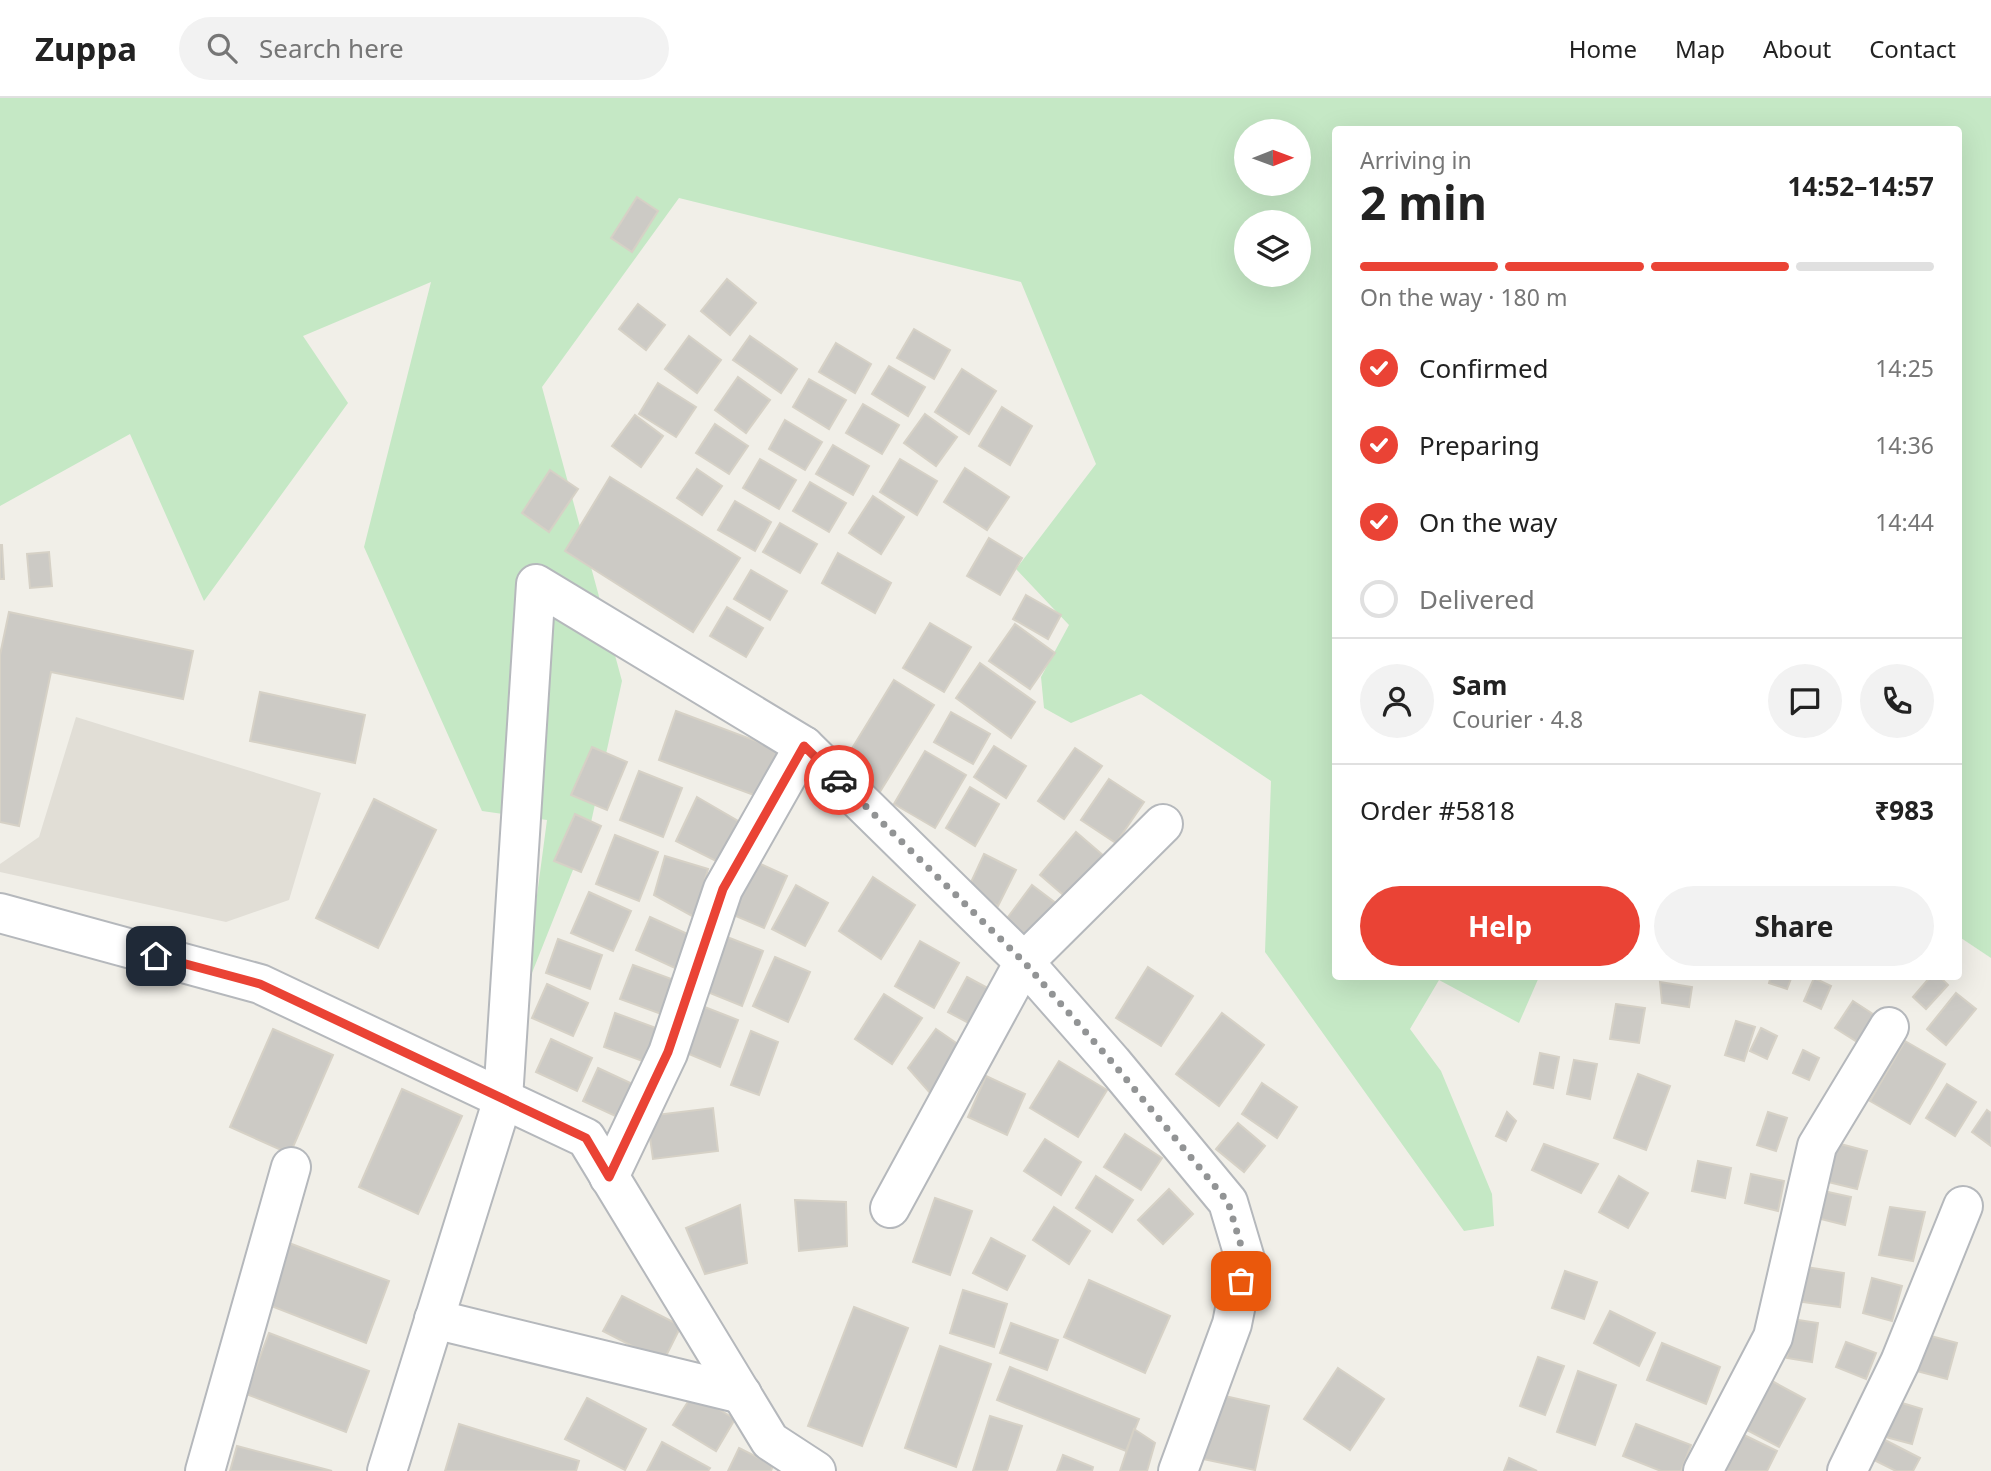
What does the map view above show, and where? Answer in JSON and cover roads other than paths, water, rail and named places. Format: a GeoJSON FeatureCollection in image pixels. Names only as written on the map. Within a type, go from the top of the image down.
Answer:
{"type":"FeatureCollection","features":[{"type":"Feature","properties":{"kind":"street"},"geometry":{"type":"LineString","coordinates":[[387,1471],[503,1099],[536,584],[804,746],[1024,962],[1112,1062],[1228,1202],[1245,1259],[1232,1324],[1178,1471]]}},
{"type":"Feature","properties":{"kind":"street"},"geometry":{"type":"LineString","coordinates":[[609,1177],[668,1052],[723,889],[804,746]]}},
{"type":"Feature","properties":{"kind":"street"},"geometry":{"type":"LineString","coordinates":[[890,1208],[1024,962],[1163,824]]}},
{"type":"Feature","properties":{"kind":"street"},"geometry":{"type":"LineString","coordinates":[[0,913],[260,984],[586,1138],[770,1441],[816,1471]]}},
{"type":"Feature","properties":{"kind":"street"},"geometry":{"type":"LineString","coordinates":[[1703,1471],[1773,1337],[1817,1146],[1889,1027]]}},
{"type":"Feature","properties":{"kind":"street"},"geometry":{"type":"LineString","coordinates":[[205,1471],[291,1167]]}},
{"type":"Feature","properties":{"kind":"street"},"geometry":{"type":"LineString","coordinates":[[1847,1471],[1900,1362],[1963,1206]]}},
{"type":"Feature","properties":{"kind":"street"},"geometry":{"type":"LineString","coordinates":[[434,1319],[742,1394]]}}]}
